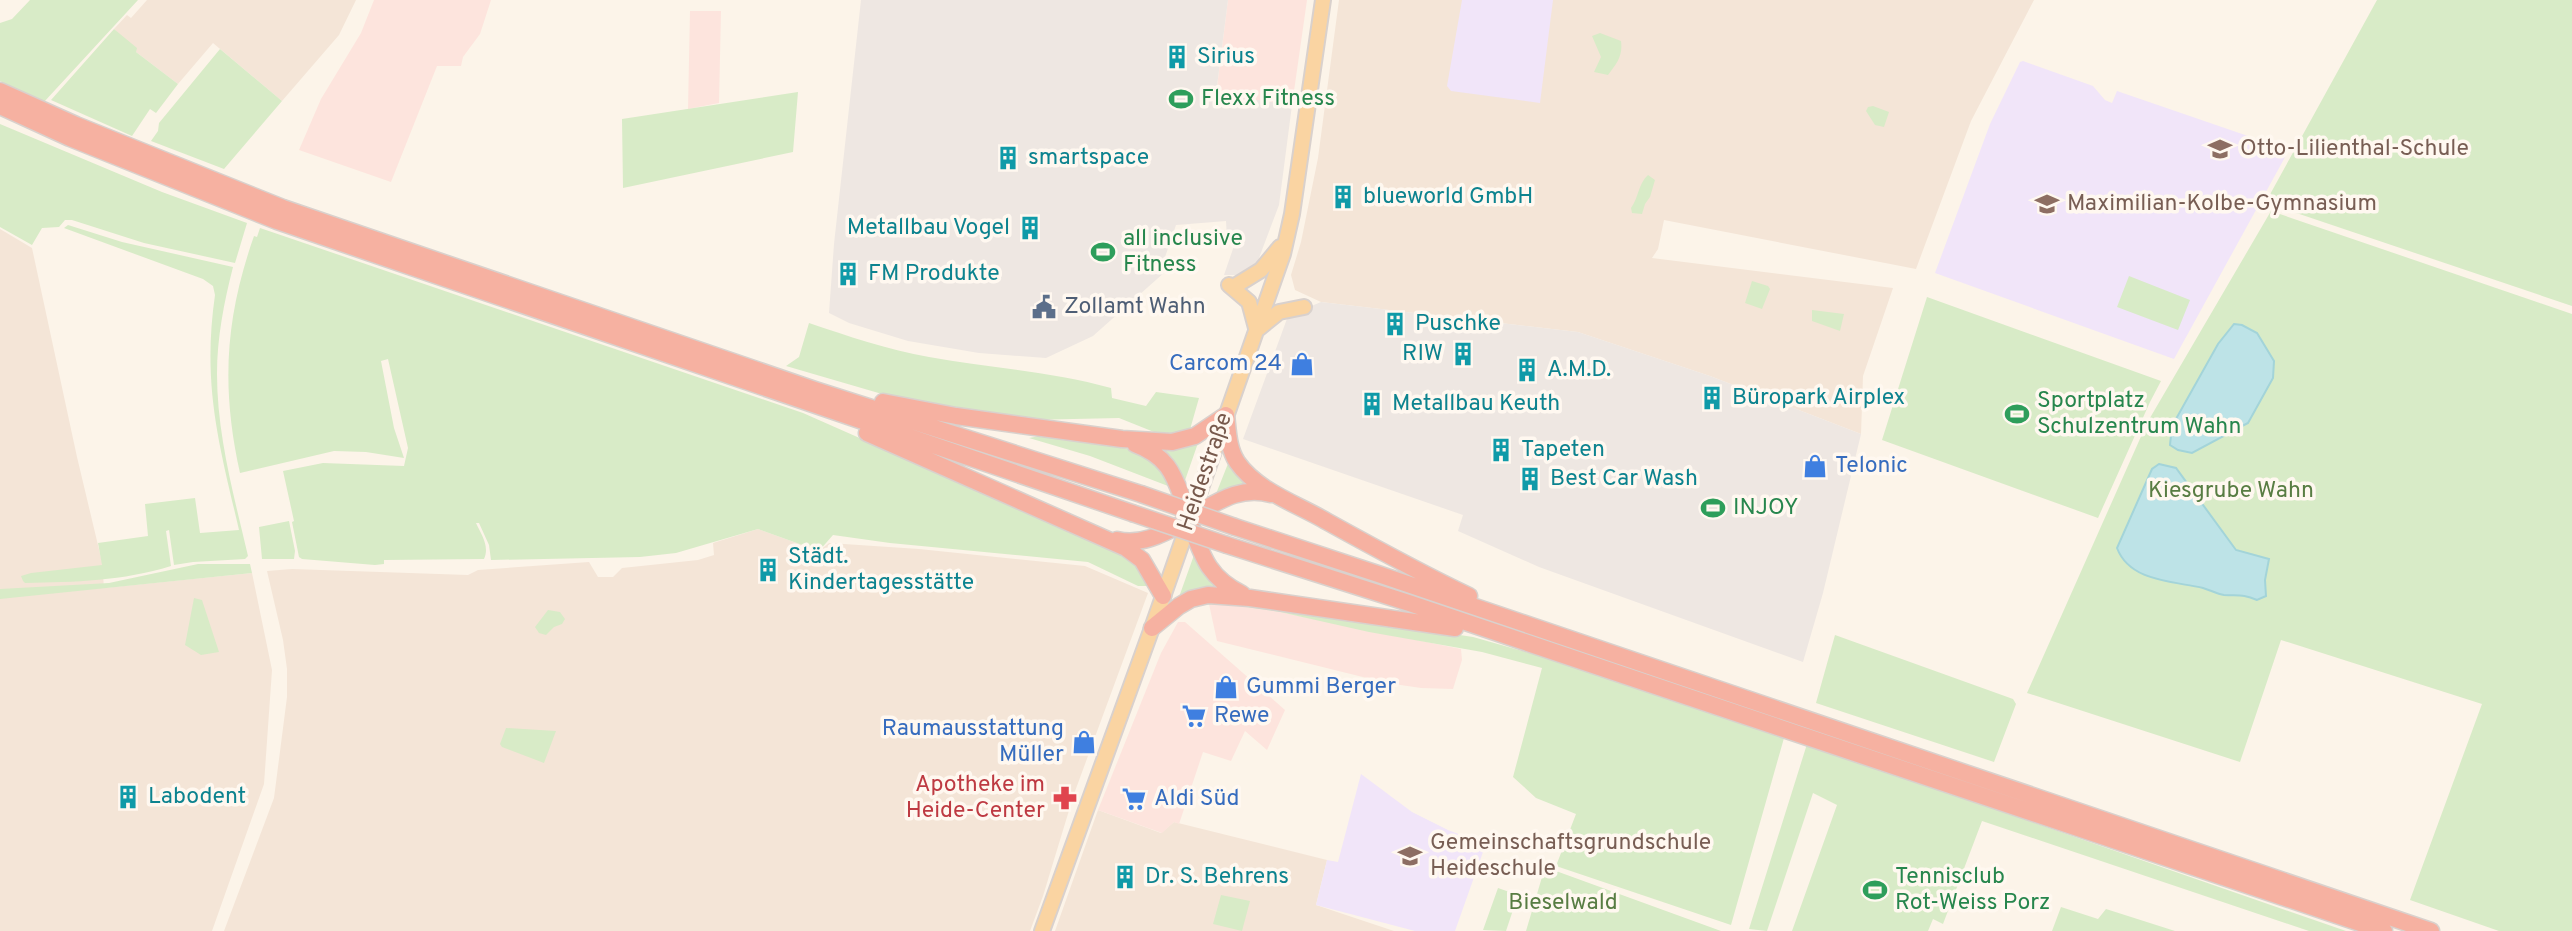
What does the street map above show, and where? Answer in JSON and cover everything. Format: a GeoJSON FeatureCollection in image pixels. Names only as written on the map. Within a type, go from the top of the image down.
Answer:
{"type":"FeatureCollection","features":[{"type":"Feature","properties":{"kind":"highway"},"geometry":{"type":"LineString","coordinates":[[0,91],[76,125],[283,208],[815,390],[1141,494],[1782,711],[1817,732],[2384,931]]}},
{"type":"Feature","properties":{"kind":"highway"},"geometry":{"type":"LineString","coordinates":[[0,106],[70,138],[277,221],[785,396],[1777,727],[1817,732],[2431,931]]}},
{"type":"Feature","properties":{"kind":"highway"},"geometry":{"type":"LineString","coordinates":[[815,390],[956,416],[1122,439],[1172,442],[1195,436],[1226,415],[1230,447],[1246,473],[1280,496],[1430,578],[1480,601],[1504,617]]}},
{"type":"Feature","properties":{"kind":"highway"},"geometry":{"type":"LineString","coordinates":[[785,396],[1126,548],[1142,561],[1163,596]]}},
{"type":"Feature","properties":{"kind":"highway"},"geometry":{"type":"LineString","coordinates":[[1122,439],[1150,450],[1168,464],[1210,570],[1224,586],[1250,598]]}},
{"type":"Feature","properties":{"kind":"highway"},"geometry":{"type":"LineString","coordinates":[[1101,536],[1130,543],[1146,541],[1237,492],[1258,490],[1280,496]]}},
{"type":"Feature","properties":{"kind":"highway"},"geometry":{"type":"LineString","coordinates":[[1152,628],[1179,606],[1191,599],[1208,595],[1250,598],[1440,624],[1547,650]]}},
{"type":"Feature","properties":{"kind":"main road","name":"Heidestraße"},"geometry":{"type":"LineString","coordinates":[[1042,931],[1152,628],[1289,234],[1323,0]]}},
{"type":"Feature","properties":{"kind":"main road"},"geometry":{"type":"LineString","coordinates":[[1289,234],[1261,270],[1232,286],[1249,302],[1256,329],[1279,312],[1304,307]]}},
{"type":"Feature","properties":{"kind":"shaded area"},"geometry":{"type":"Polygon","coordinates":[[[147,0],[356,0],[339,35],[282,101],[213,43],[178,84],[136,52],[114,29],[127,15],[131,18],[147,0]]]}},
{"type":"Feature","properties":{"kind":"shaded area"},"geometry":{"type":"Polygon","coordinates":[[[374,0],[491,0],[480,34],[463,57],[461,66],[437,66],[391,182],[299,150],[321,99],[361,33],[374,0]]]}},
{"type":"Feature","properties":{"kind":"shaded area"},"geometry":{"type":"Polygon","coordinates":[[[861,0],[1228,0],[1216,94],[1292,105],[1279,205],[1256,266],[1240,275],[1224,275],[1235,243],[1227,238],[1226,221],[1176,225],[1164,260],[1166,271],[1093,336],[1046,358],[979,353],[908,341],[849,323],[829,313],[861,0]]]}},
{"type":"Feature","properties":{"kind":"shaded area"},"geometry":{"type":"Polygon","coordinates":[[[1228,0],[1307,0],[1292,105],[1216,95],[1228,0]]]}},
{"type":"Feature","properties":{"kind":"shaded area"},"geometry":{"type":"Polygon","coordinates":[[[1339,0],[2034,0],[1971,121],[1916,269],[1664,220],[1658,249],[1652,258],[1893,288],[1863,376],[1861,434],[1710,376],[1578,332],[1321,302],[1295,290],[1291,275],[1301,242],[1318,158],[1339,0]]]}},
{"type":"Feature","properties":{"kind":"shaded area"},"geometry":{"type":"Polygon","coordinates":[[[1462,0],[1553,0],[1540,103],[1451,91],[1447,86],[1462,0]]]}},
{"type":"Feature","properties":{"kind":"shaded area"},"geometry":{"type":"Polygon","coordinates":[[[690,11],[721,11],[719,103],[688,109],[690,11]]]}},
{"type":"Feature","properties":{"kind":"shaded area"},"geometry":{"type":"Polygon","coordinates":[[[2020,62],[2093,86],[2105,100],[2112,103],[2117,91],[2289,150],[2174,359],[1935,273],[1990,124],[2020,62]]]}},
{"type":"Feature","properties":{"kind":"shaded area"},"geometry":{"type":"Polygon","coordinates":[[[0,229],[32,248],[102,562],[104,588],[252,573],[272,670],[264,784],[212,931],[0,931],[0,229]]]}},
{"type":"Feature","properties":{"kind":"shaded area"},"geometry":{"type":"Polygon","coordinates":[[[1321,302],[1578,332],[1710,376],[1861,434],[1823,593],[1803,662],[1539,567],[1458,531],[1463,515],[1243,439],[1288,316],[1321,302]]]}},
{"type":"Feature","properties":{"kind":"shaded area"},"geometry":{"type":"Polygon","coordinates":[[[758,529],[819,551],[829,543],[1085,566],[1148,593],[1074,794],[1030,931],[224,931],[274,798],[287,697],[283,640],[267,571],[292,569],[468,575],[478,570],[589,562],[598,577],[613,577],[622,568],[698,560],[714,555],[713,543],[758,529]]]}},
{"type":"Feature","properties":{"kind":"shaded area"},"geometry":{"type":"Polygon","coordinates":[[[1209,604],[1280,612],[1461,649],[1462,660],[1453,689],[1387,683],[1217,641],[1209,604]]]}},
{"type":"Feature","properties":{"kind":"shaded area"},"geometry":{"type":"Polygon","coordinates":[[[1178,622],[1185,622],[1285,710],[1267,750],[1245,731],[1231,761],[1203,752],[1179,824],[1174,822],[1162,833],[1098,810],[1161,653],[1178,622]]]}},
{"type":"Feature","properties":{"kind":"shaded area","name":"Gemeinschaftsgrundschule Heideschule"},"geometry":{"type":"Polygon","coordinates":[[[1361,774],[1412,812],[1482,843],[1483,852],[1455,931],[1415,931],[1316,905],[1327,860],[1338,862],[1361,774]]]}},
{"type":"Feature","properties":{"kind":"shaded area"},"geometry":{"type":"Polygon","coordinates":[[[1098,810],[1161,833],[1174,822],[1327,860],[1316,905],[1394,931],[1055,931],[1098,810]]]}},
{"type":"Feature","properties":{"kind":"green space"},"geometry":{"type":"Polygon","coordinates":[[[30,0],[138,0],[44,102],[0,81],[0,23],[12,19],[30,0]]]}},
{"type":"Feature","properties":{"kind":"green space"},"geometry":{"type":"Polygon","coordinates":[[[2377,0],[2572,0],[2572,306],[2270,204],[2268,198],[2377,0]]]}},
{"type":"Feature","properties":{"kind":"green space"},"geometry":{"type":"Polygon","coordinates":[[[114,29],[137,48],[136,52],[178,84],[156,113],[150,109],[132,136],[51,100],[114,29]]]}},
{"type":"Feature","properties":{"kind":"green space"},"geometry":{"type":"Polygon","coordinates":[[[1600,33],[1621,41],[1617,63],[1608,75],[1594,72],[1601,57],[1592,36],[1600,33]]]}},
{"type":"Feature","properties":{"kind":"green space"},"geometry":{"type":"Polygon","coordinates":[[[220,49],[282,101],[224,169],[151,141],[158,131],[159,123],[220,49]]]}},
{"type":"Feature","properties":{"kind":"green space"},"geometry":{"type":"Polygon","coordinates":[[[798,92],[793,152],[623,188],[622,119],[798,92]]]}},
{"type":"Feature","properties":{"kind":"green space"},"geometry":{"type":"Polygon","coordinates":[[[1873,106],[1889,112],[1884,127],[1875,125],[1866,111],[1873,106]]]}},
{"type":"Feature","properties":{"kind":"green space"},"geometry":{"type":"Polygon","coordinates":[[[0,124],[162,192],[247,223],[235,263],[144,243],[72,220],[65,220],[59,227],[42,228],[32,245],[0,227],[0,124]]]}},
{"type":"Feature","properties":{"kind":"green space"},"geometry":{"type":"Polygon","coordinates":[[[1648,175],[1655,180],[1650,197],[1642,214],[1632,213],[1631,208],[1642,182],[1648,175]]]}},
{"type":"Feature","properties":{"kind":"green space","name":"Kiesgrube Wahn"},"geometry":{"type":"Polygon","coordinates":[[[2271,211],[2572,314],[2572,931],[2499,931],[2410,900],[2482,704],[2281,640],[2240,762],[2027,693],[2147,423],[2271,211]]]}},
{"type":"Feature","properties":{"kind":"green space"},"geometry":{"type":"Polygon","coordinates":[[[68,225],[122,242],[233,267],[220,334],[217,361],[218,397],[227,465],[248,556],[245,559],[174,565],[169,530],[166,531],[171,566],[99,580],[23,581],[21,576],[31,573],[102,565],[98,543],[148,536],[145,504],[195,498],[200,533],[239,530],[219,442],[212,386],[210,358],[215,295],[213,286],[203,279],[64,228],[68,225]]]}},
{"type":"Feature","properties":{"kind":"green space"},"geometry":{"type":"Polygon","coordinates":[[[260,228],[803,413],[1129,557],[1149,579],[1147,586],[1138,586],[1088,562],[833,535],[819,551],[758,529],[676,553],[640,557],[491,560],[489,545],[479,523],[476,523],[485,545],[484,559],[384,560],[384,564],[375,565],[302,559],[299,557],[283,471],[323,463],[404,466],[408,448],[388,359],[381,361],[394,428],[404,458],[366,452],[334,451],[240,473],[230,411],[229,353],[244,266],[254,236],[257,237],[260,228]]]}},
{"type":"Feature","properties":{"kind":"green space"},"geometry":{"type":"Polygon","coordinates":[[[2129,276],[2190,300],[2178,330],[2117,307],[2129,276]]]}},
{"type":"Feature","properties":{"kind":"green space"},"geometry":{"type":"Polygon","coordinates":[[[1752,281],[1770,289],[1762,309],[1745,303],[1752,281]]]}},
{"type":"Feature","properties":{"kind":"green space","name":"Sportplatz Schulzentrum Wahn"},"geometry":{"type":"Polygon","coordinates":[[[1927,297],[2161,381],[2098,518],[1882,440],[1927,297]]]}},
{"type":"Feature","properties":{"kind":"green space"},"geometry":{"type":"Polygon","coordinates":[[[1812,310],[1844,314],[1840,331],[1812,321],[1812,310]]]}},
{"type":"Feature","properties":{"kind":"green space"},"geometry":{"type":"Polygon","coordinates":[[[809,323],[914,354],[1088,382],[1111,388],[1112,398],[1146,406],[1156,392],[1199,398],[1189,433],[1164,436],[1119,418],[1028,420],[906,401],[786,366],[799,357],[809,323]]]}},
{"type":"Feature","properties":{"kind":"green space"},"geometry":{"type":"Polygon","coordinates":[[[1051,434],[1092,440],[1137,453],[1158,466],[1168,486],[1090,456],[1029,438],[1051,434]]]}},
{"type":"Feature","properties":{"kind":"green space"},"geometry":{"type":"Polygon","coordinates":[[[1198,443],[1182,489],[1155,447],[1198,443]]]}},
{"type":"Feature","properties":{"kind":"green space"},"geometry":{"type":"Polygon","coordinates":[[[1231,456],[1255,485],[1214,499],[1231,456]]]}},
{"type":"Feature","properties":{"kind":"green space"},"geometry":{"type":"Polygon","coordinates":[[[289,521],[294,559],[262,559],[259,527],[289,521]]]}},
{"type":"Feature","properties":{"kind":"green space"},"geometry":{"type":"Polygon","coordinates":[[[1194,555],[1222,589],[1179,597],[1194,555]]]}},
{"type":"Feature","properties":{"kind":"green space"},"geometry":{"type":"Polygon","coordinates":[[[198,564],[250,564],[252,573],[0,599],[0,589],[109,583],[198,564]]]}},
{"type":"Feature","properties":{"kind":"green space"},"geometry":{"type":"Polygon","coordinates":[[[194,598],[202,600],[219,652],[201,655],[185,645],[194,598]]]}},
{"type":"Feature","properties":{"kind":"green space"},"geometry":{"type":"Polygon","coordinates":[[[1229,600],[1473,637],[1540,656],[1784,738],[1731,925],[1556,866],[1576,814],[1536,798],[1513,777],[1542,668],[1482,652],[1369,632],[1280,612],[1225,604],[1193,603],[1229,600]]]}},
{"type":"Feature","properties":{"kind":"green space"},"geometry":{"type":"Polygon","coordinates":[[[548,610],[560,612],[565,619],[546,635],[539,633],[535,627],[548,610]]]}},
{"type":"Feature","properties":{"kind":"green space"},"geometry":{"type":"Polygon","coordinates":[[[1835,635],[2013,699],[2016,704],[1994,762],[1816,703],[1835,635]]]}},
{"type":"Feature","properties":{"kind":"green space"},"geometry":{"type":"Polygon","coordinates":[[[506,728],[556,731],[544,763],[502,747],[500,744],[506,728]]]}},
{"type":"Feature","properties":{"kind":"green space"},"geometry":{"type":"Polygon","coordinates":[[[1807,744],[2346,931],[2309,931],[1982,821],[1943,924],[1933,919],[1928,931],[1792,931],[1837,805],[1813,793],[1767,931],[1749,929],[1807,744]]]}},
{"type":"Feature","properties":{"kind":"green space","name":"Bieselwald"},"geometry":{"type":"Polygon","coordinates":[[[1545,867],[1721,931],[1526,931],[1545,867]]]}},
{"type":"Feature","properties":{"kind":"green space"},"geometry":{"type":"Polygon","coordinates":[[[1498,888],[1518,895],[1506,931],[1483,930],[1498,888]]]}},
{"type":"Feature","properties":{"kind":"green space"},"geometry":{"type":"Polygon","coordinates":[[[1221,895],[1250,901],[1242,931],[1213,924],[1221,895]]]}},
{"type":"Feature","properties":{"kind":"green space"},"geometry":{"type":"Polygon","coordinates":[[[2061,907],[2098,919],[2106,909],[2175,931],[2052,931],[2061,907]]]}},
{"type":"Feature","properties":{"kind":"water"},"geometry":{"type":"Polygon","coordinates":[[[2234,324],[2257,333],[2274,361],[2273,378],[2248,423],[2192,453],[2178,450],[2170,445],[2172,426],[2218,344],[2234,324]]]}},
{"type":"Feature","properties":{"kind":"water"},"geometry":{"type":"Polygon","coordinates":[[[2159,464],[2176,468],[2236,550],[2269,559],[2265,580],[2266,596],[2257,600],[2224,595],[2154,578],[2132,568],[2123,559],[2117,548],[2152,469],[2159,464]]]}},
{"type":"Feature","properties":{"kind":"place","name":"Sirius"},"geometry":{"type":"Point","coordinates":[1177,57]}},
{"type":"Feature","properties":{"kind":"place","name":"Flexx Fitness"},"geometry":{"type":"Point","coordinates":[1181,99]}},
{"type":"Feature","properties":{"kind":"place","name":"Otto-Lilienthal-Schule"},"geometry":{"type":"Point","coordinates":[2220,149]}},
{"type":"Feature","properties":{"kind":"place","name":"smartspace"},"geometry":{"type":"Point","coordinates":[1008,158]}},
{"type":"Feature","properties":{"kind":"place","name":"blueworld GmbH"},"geometry":{"type":"Point","coordinates":[1343,197]}},
{"type":"Feature","properties":{"kind":"place","name":"Maximilian-Kolbe-Gymnasium"},"geometry":{"type":"Point","coordinates":[2047,204]}},
{"type":"Feature","properties":{"kind":"place","name":"Metallbau Vogel"},"geometry":{"type":"Point","coordinates":[1030,228]}},
{"type":"Feature","properties":{"kind":"place","name":"all inclusive Fitness"},"geometry":{"type":"Point","coordinates":[1103,252]}},
{"type":"Feature","properties":{"kind":"place","name":"FM Produkte"},"geometry":{"type":"Point","coordinates":[848,274]}},
{"type":"Feature","properties":{"kind":"place","name":"Zollamt Wahn"},"geometry":{"type":"Point","coordinates":[1044,307]}},
{"type":"Feature","properties":{"kind":"place","name":"Puschke"},"geometry":{"type":"Point","coordinates":[1395,324]}},
{"type":"Feature","properties":{"kind":"place","name":"RIW"},"geometry":{"type":"Point","coordinates":[1463,354]}},
{"type":"Feature","properties":{"kind":"place","name":"Carcom 24"},"geometry":{"type":"Point","coordinates":[1302,364]}},
{"type":"Feature","properties":{"kind":"place","name":"A.M.D."},"geometry":{"type":"Point","coordinates":[1527,370]}},
{"type":"Feature","properties":{"kind":"place","name":"Büropark Airplex"},"geometry":{"type":"Point","coordinates":[1712,398]}},
{"type":"Feature","properties":{"kind":"place","name":"Metallbau Keuth"},"geometry":{"type":"Point","coordinates":[1372,404]}},
{"type":"Feature","properties":{"kind":"place","name":"Sportplatz Schulzentrum Wahn"},"geometry":{"type":"Point","coordinates":[2017,414]}},
{"type":"Feature","properties":{"kind":"place","name":"Tapeten"},"geometry":{"type":"Point","coordinates":[1501,450]}},
{"type":"Feature","properties":{"kind":"place","name":"Telonic"},"geometry":{"type":"Point","coordinates":[1815,466]}},
{"type":"Feature","properties":{"kind":"place","name":"Best Car Wash"},"geometry":{"type":"Point","coordinates":[1530,479]}},
{"type":"Feature","properties":{"kind":"place","name":"INJOY"},"geometry":{"type":"Point","coordinates":[1713,508]}},
{"type":"Feature","properties":{"kind":"place","name":"Städt. Kindertagesstätte"},"geometry":{"type":"Point","coordinates":[768,570]}},
{"type":"Feature","properties":{"kind":"place","name":"Gummi Berger"},"geometry":{"type":"Point","coordinates":[1226,687]}},
{"type":"Feature","properties":{"kind":"place","name":"Rewe"},"geometry":{"type":"Point","coordinates":[1194,716]}},
{"type":"Feature","properties":{"kind":"place","name":"Raumausstattung Müller"},"geometry":{"type":"Point","coordinates":[1084,742]}},
{"type":"Feature","properties":{"kind":"place","name":"Labodent"},"geometry":{"type":"Point","coordinates":[128,797]}},
{"type":"Feature","properties":{"kind":"place","name":"Apotheke im Heide-Center"},"geometry":{"type":"Point","coordinates":[1065,798]}},
{"type":"Feature","properties":{"kind":"place","name":"Aldi Süd"},"geometry":{"type":"Point","coordinates":[1134,799]}},
{"type":"Feature","properties":{"kind":"place","name":"Gemeinschaftsgrundschule Heideschule"},"geometry":{"type":"Point","coordinates":[1410,856]}},
{"type":"Feature","properties":{"kind":"place","name":"Dr. S. Behrens"},"geometry":{"type":"Point","coordinates":[1125,877]}},
{"type":"Feature","properties":{"kind":"place","name":"Tennisclub Rot-Weiss Porz"},"geometry":{"type":"Point","coordinates":[1875,890]}}]}
